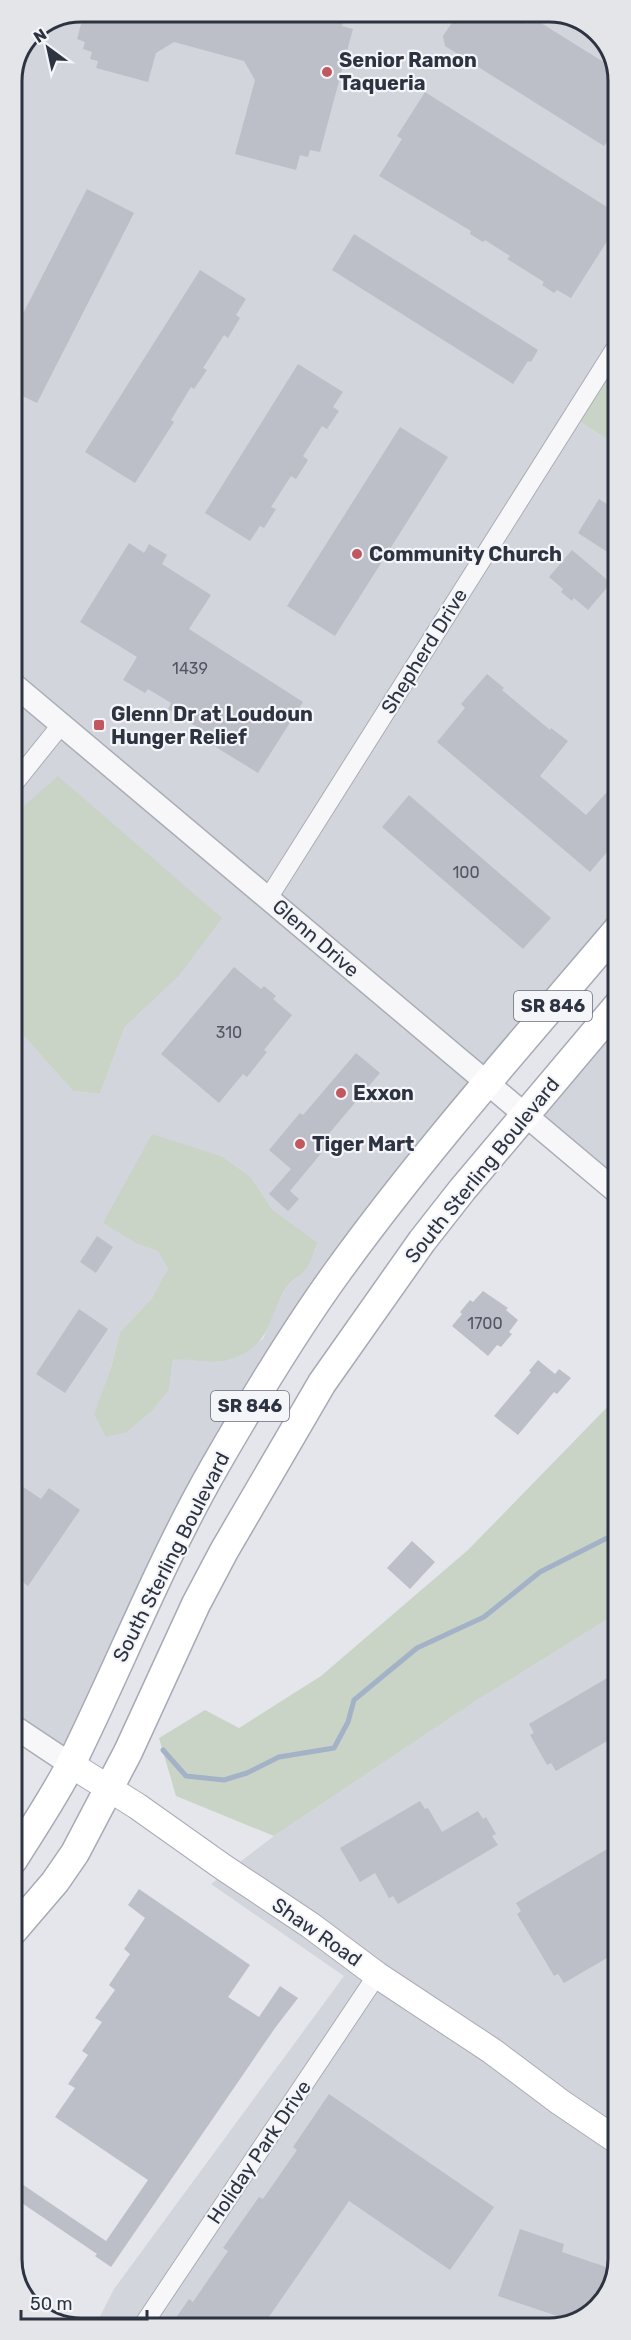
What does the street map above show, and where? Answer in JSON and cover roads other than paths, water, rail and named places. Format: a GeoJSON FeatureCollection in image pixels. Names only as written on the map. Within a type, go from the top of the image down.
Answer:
{"type":"FeatureCollection","features":[{"type":"Feature","properties":{"kind":"main road","name":"South Sterling Boulevard"},"geometry":{"type":"LineString","coordinates":[[22,1845],[70,1764],[175,1540],[214,1467],[260,1390],[337,1272],[384,1210],[487,1083],[608,941]]}},
{"type":"Feature","properties":{"kind":"main road","name":"South Sterling Boulevard"},"geometry":{"type":"LineString","coordinates":[[22,1920],[68,1863],[110,1789],[196,1604],[321,1383],[422,1241],[608,1017]]}},
{"type":"Feature","properties":{"kind":"main road","name":"Shaw Road"},"geometry":{"type":"LineString","coordinates":[[70,1764],[310,1925],[377,1975],[492,2050],[560,2102],[608,2135]]}},
{"type":"Feature","properties":{"kind":"street","name":"Shepherd Drive"},"geometry":{"type":"LineString","coordinates":[[269,897],[608,360]]}},
{"type":"Feature","properties":{"kind":"street","name":"Glenn Drive"},"geometry":{"type":"LineString","coordinates":[[22,691],[608,1185]]}},
{"type":"Feature","properties":{"kind":"street"},"geometry":{"type":"LineString","coordinates":[[22,773],[61,724]]}},
{"type":"Feature","properties":{"kind":"street","name":"Shaw Road"},"geometry":{"type":"LineString","coordinates":[[22,1732],[70,1764]]}},
{"type":"Feature","properties":{"kind":"street","name":"Holiday Park Drive"},"geometry":{"type":"LineString","coordinates":[[148,2317],[377,1975]]}},
{"type":"Feature","properties":{"kind":"waterway"},"geometry":{"type":"LineString","coordinates":[[163,1750],[186,1776],[224,1780],[247,1773],[279,1757],[334,1748],[348,1722],[354,1700],[417,1648],[484,1617],[540,1572],[608,1538]]}},
{"type":"Feature","properties":{"kind":"place","name":"Senior Ramon Taqueria"},"geometry":{"type":"Point","coordinates":[327,72]}},
{"type":"Feature","properties":{"kind":"place","name":"Community Church"},"geometry":{"type":"Point","coordinates":[357,554]}},
{"type":"Feature","properties":{"kind":"place","name":"Glenn Dr at Loudoun Hunger Relief"},"geometry":{"type":"Point","coordinates":[99,725]}},
{"type":"Feature","properties":{"kind":"place","name":"Exxon"},"geometry":{"type":"Point","coordinates":[341,1093]}},
{"type":"Feature","properties":{"kind":"place","name":"Tiger Mart"},"geometry":{"type":"Point","coordinates":[300,1144]}}]}
